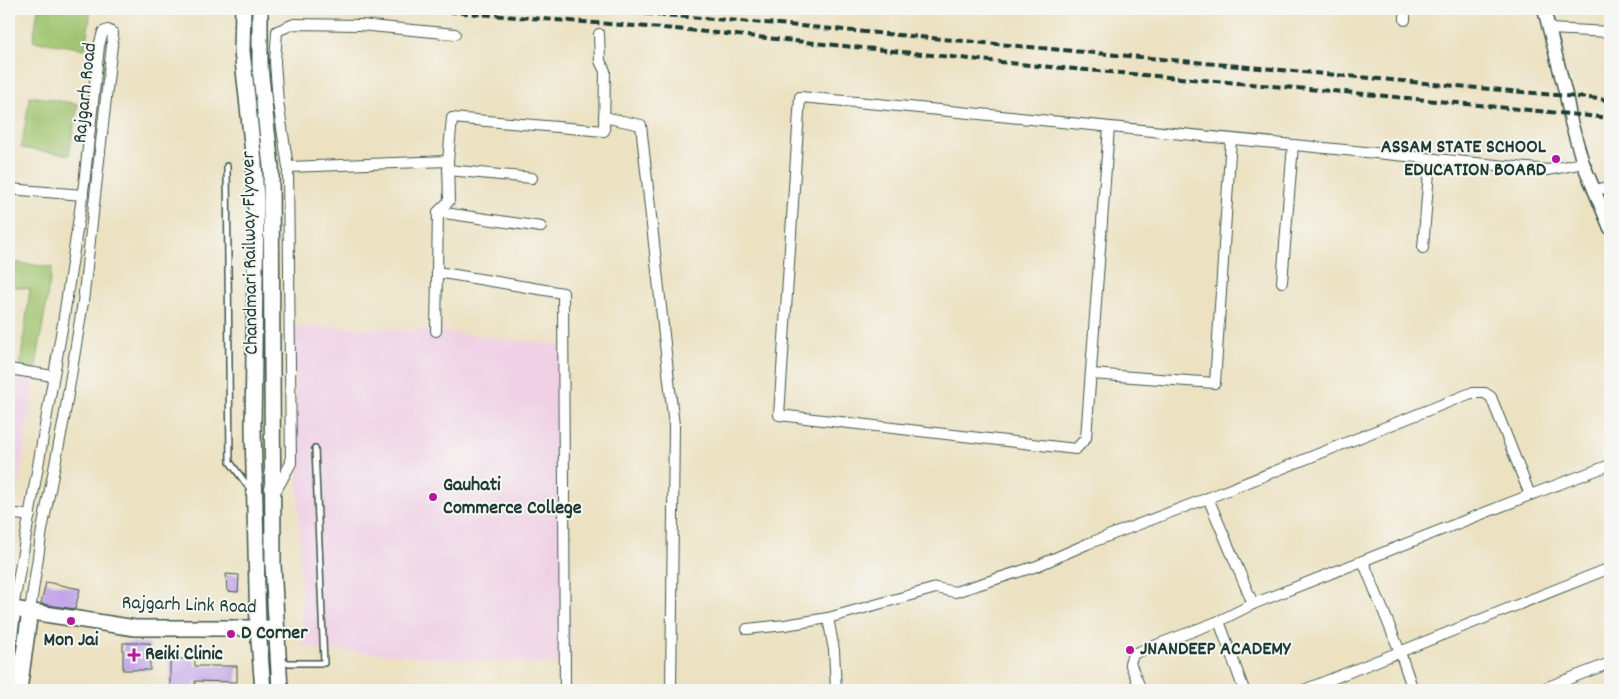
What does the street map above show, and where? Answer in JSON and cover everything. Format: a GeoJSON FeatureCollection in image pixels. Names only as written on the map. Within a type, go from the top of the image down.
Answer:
{"type":"FeatureCollection","features":[{"type":"Feature","properties":{"kind":"main road","name":"Chandmari Railway Flyover"},"geometry":{"type":"LineString","coordinates":[[243,9],[242,51],[254,162],[256,204],[253,429],[258,628],[263,690]]}},
{"type":"Feature","properties":{"kind":"main road","name":"Chandmari Railway Flyover"},"geometry":{"type":"LineString","coordinates":[[260,9],[260,67],[271,167],[272,497],[280,690]]}},
{"type":"Feature","properties":{"kind":"main road"},"geometry":{"type":"LineString","coordinates":[[256,537],[273,536]]}},
{"type":"Feature","properties":{"kind":"main road","name":"Rajgarh Link Road"},"geometry":{"type":"LineString","coordinates":[[13,609],[135,628],[276,628]]}},
{"type":"Feature","properties":{"kind":"main road","name":"Rajgarh Road"},"geometry":{"type":"LineString","coordinates":[[9,641],[13,609]]}},
{"type":"Feature","properties":{"kind":"main road","name":"Rajgarh Road"},"geometry":{"type":"LineString","coordinates":[[19,690],[30,611]]}},
{"type":"Feature","properties":{"kind":"street"},"geometry":{"type":"LineString","coordinates":[[1405,9],[1405,20]]}},
{"type":"Feature","properties":{"kind":"street"},"geometry":{"type":"LineString","coordinates":[[1544,9],[1566,95],[1570,122],[1583,164],[1610,228]]}},
{"type":"Feature","properties":{"kind":"street"},"geometry":{"type":"LineString","coordinates":[[272,497],[291,463],[288,167],[278,102],[275,62],[277,31],[294,24],[360,25],[455,34]]}},
{"type":"Feature","properties":{"kind":"street"},"geometry":{"type":"LineString","coordinates":[[1549,29],[1610,32]]}},
{"type":"Feature","properties":{"kind":"street","name":"Rajgarh Road"},"geometry":{"type":"LineString","coordinates":[[13,609],[54,376],[83,195],[99,46],[103,32],[108,30],[113,33],[112,45],[83,302],[64,419],[42,530],[30,611]]}},
{"type":"Feature","properties":{"kind":"street"},"geometry":{"type":"LineString","coordinates":[[436,331],[438,212],[449,201],[448,165],[452,118],[604,131],[605,71],[600,61],[599,34]]}},
{"type":"Feature","properties":{"kind":"street"},"geometry":{"type":"LineString","coordinates":[[1109,127],[1086,438],[1076,449],[779,415],[800,97],[1109,127],[1230,139],[1293,145],[1430,159],[1548,170],[1583,164]]}},
{"type":"Feature","properties":{"kind":"street"},"geometry":{"type":"LineString","coordinates":[[604,117],[642,125],[674,426],[671,690]]}},
{"type":"Feature","properties":{"kind":"street"},"geometry":{"type":"LineString","coordinates":[[1091,374],[1215,384],[1230,139]]}},
{"type":"Feature","properties":{"kind":"street"},"geometry":{"type":"LineString","coordinates":[[1282,282],[1293,145]]}},
{"type":"Feature","properties":{"kind":"street"},"geometry":{"type":"LineString","coordinates":[[1422,248],[1430,159]]}},
{"type":"Feature","properties":{"kind":"street"},"geometry":{"type":"LineString","coordinates":[[288,167],[448,165],[532,178]]}},
{"type":"Feature","properties":{"kind":"street"},"geometry":{"type":"LineString","coordinates":[[1594,190],[1610,187]]}},
{"type":"Feature","properties":{"kind":"street"},"geometry":{"type":"LineString","coordinates":[[9,189],[83,195]]}},
{"type":"Feature","properties":{"kind":"street"},"geometry":{"type":"LineString","coordinates":[[438,212],[541,227]]}},
{"type":"Feature","properties":{"kind":"street"},"geometry":{"type":"LineString","coordinates":[[438,272],[562,293],[565,690]]}},
{"type":"Feature","properties":{"kind":"street"},"geometry":{"type":"LineString","coordinates":[[9,369],[54,376]]}},
{"type":"Feature","properties":{"kind":"street"},"geometry":{"type":"LineString","coordinates":[[747,629],[828,618],[936,588],[955,592],[1037,566],[1086,544],[1208,498],[1471,393],[1485,393],[1491,397],[1530,495]]}},
{"type":"Feature","properties":{"kind":"street"},"geometry":{"type":"LineString","coordinates":[[1141,690],[1130,663],[1133,654],[1219,621],[1253,604],[1610,465]]}},
{"type":"Feature","properties":{"kind":"street"},"geometry":{"type":"LineString","coordinates":[[1208,498],[1253,604]]}},
{"type":"Feature","properties":{"kind":"street"},"geometry":{"type":"LineString","coordinates":[[9,513],[30,516]]}},
{"type":"Feature","properties":{"kind":"street"},"geometry":{"type":"LineString","coordinates":[[1363,561],[1400,652],[1413,690]]}},
{"type":"Feature","properties":{"kind":"street"},"geometry":{"type":"LineString","coordinates":[[1304,690],[1610,568]]}},
{"type":"Feature","properties":{"kind":"street"},"geometry":{"type":"LineString","coordinates":[[828,618],[834,650],[836,690]]}},
{"type":"Feature","properties":{"kind":"street"},"geometry":{"type":"LineString","coordinates":[[1219,621],[1244,690]]}},
{"type":"Feature","properties":{"kind":"street"},"geometry":{"type":"LineString","coordinates":[[1540,690],[1610,662]]}},
{"type":"Feature","properties":{"kind":"lane"},"geometry":{"type":"LineString","coordinates":[[227,166],[230,462],[255,495]]}},
{"type":"Feature","properties":{"kind":"lane"},"geometry":{"type":"LineString","coordinates":[[278,664],[324,663],[315,448]]}},
{"type":"Feature","properties":{"kind":"shaded area","name":"Gauhati Commerce College"},"geometry":{"type":"Polygon","coordinates":[[[293,326],[425,330],[562,345],[572,664],[482,661],[303,648],[293,326]]]}},
{"type":"Feature","properties":{"kind":"shaded area"},"geometry":{"type":"Polygon","coordinates":[[[9,369],[35,373],[18,492],[14,498],[9,497],[9,369]]]}},
{"type":"Feature","properties":{"kind":"green space"},"geometry":{"type":"Polygon","coordinates":[[[38,9],[91,9],[85,49],[33,41],[38,9]]]}},
{"type":"Feature","properties":{"kind":"green space"},"geometry":{"type":"Polygon","coordinates":[[[30,96],[78,104],[69,155],[21,148],[30,96]]]}},
{"type":"Feature","properties":{"kind":"green space"},"geometry":{"type":"Polygon","coordinates":[[[9,261],[52,267],[35,373],[19,373],[30,289],[9,286],[9,261]]]}},
{"type":"Feature","properties":{"kind":"building"},"geometry":{"type":"Polygon","coordinates":[[[226,574],[239,575],[238,592],[227,591],[226,574]]]}},
{"type":"Feature","properties":{"kind":"building"},"geometry":{"type":"Polygon","coordinates":[[[46,582],[80,589],[75,609],[41,604],[46,582]]]}},
{"type":"Feature","properties":{"kind":"building"},"geometry":{"type":"Polygon","coordinates":[[[123,643],[150,643],[150,670],[123,670],[123,643]]]}},
{"type":"Feature","properties":{"kind":"building"},"geometry":{"type":"Polygon","coordinates":[[[170,659],[195,659],[195,666],[237,666],[237,682],[195,681],[195,690],[170,690],[170,659]]]}},
{"type":"Feature","properties":{"kind":"railway"},"geometry":{"type":"LineString","coordinates":[[412,9],[688,30],[1039,66],[1355,93],[1610,118]]}},
{"type":"Feature","properties":{"kind":"railway"},"geometry":{"type":"LineString","coordinates":[[585,9],[778,24],[1610,100]]}},
{"type":"Feature","properties":{"kind":"place","name":"ASSAM STATE SCHOOL EDUCATION BOARD"},"geometry":{"type":"Point","coordinates":[1556,159]}},
{"type":"Feature","properties":{"kind":"place","name":"Gauhati Commerce College"},"geometry":{"type":"Point","coordinates":[433,497]}},
{"type":"Feature","properties":{"kind":"place","name":"Mon Jai"},"geometry":{"type":"Point","coordinates":[71,621]}},
{"type":"Feature","properties":{"kind":"place","name":"D Corner"},"geometry":{"type":"Point","coordinates":[231,634]}},
{"type":"Feature","properties":{"kind":"place","name":"JNANDEEP ACADEMY"},"geometry":{"type":"Point","coordinates":[1130,650]}},
{"type":"Feature","properties":{"kind":"place","name":"Reiki Clinic"},"geometry":{"type":"Point","coordinates":[134,655]}}]}
